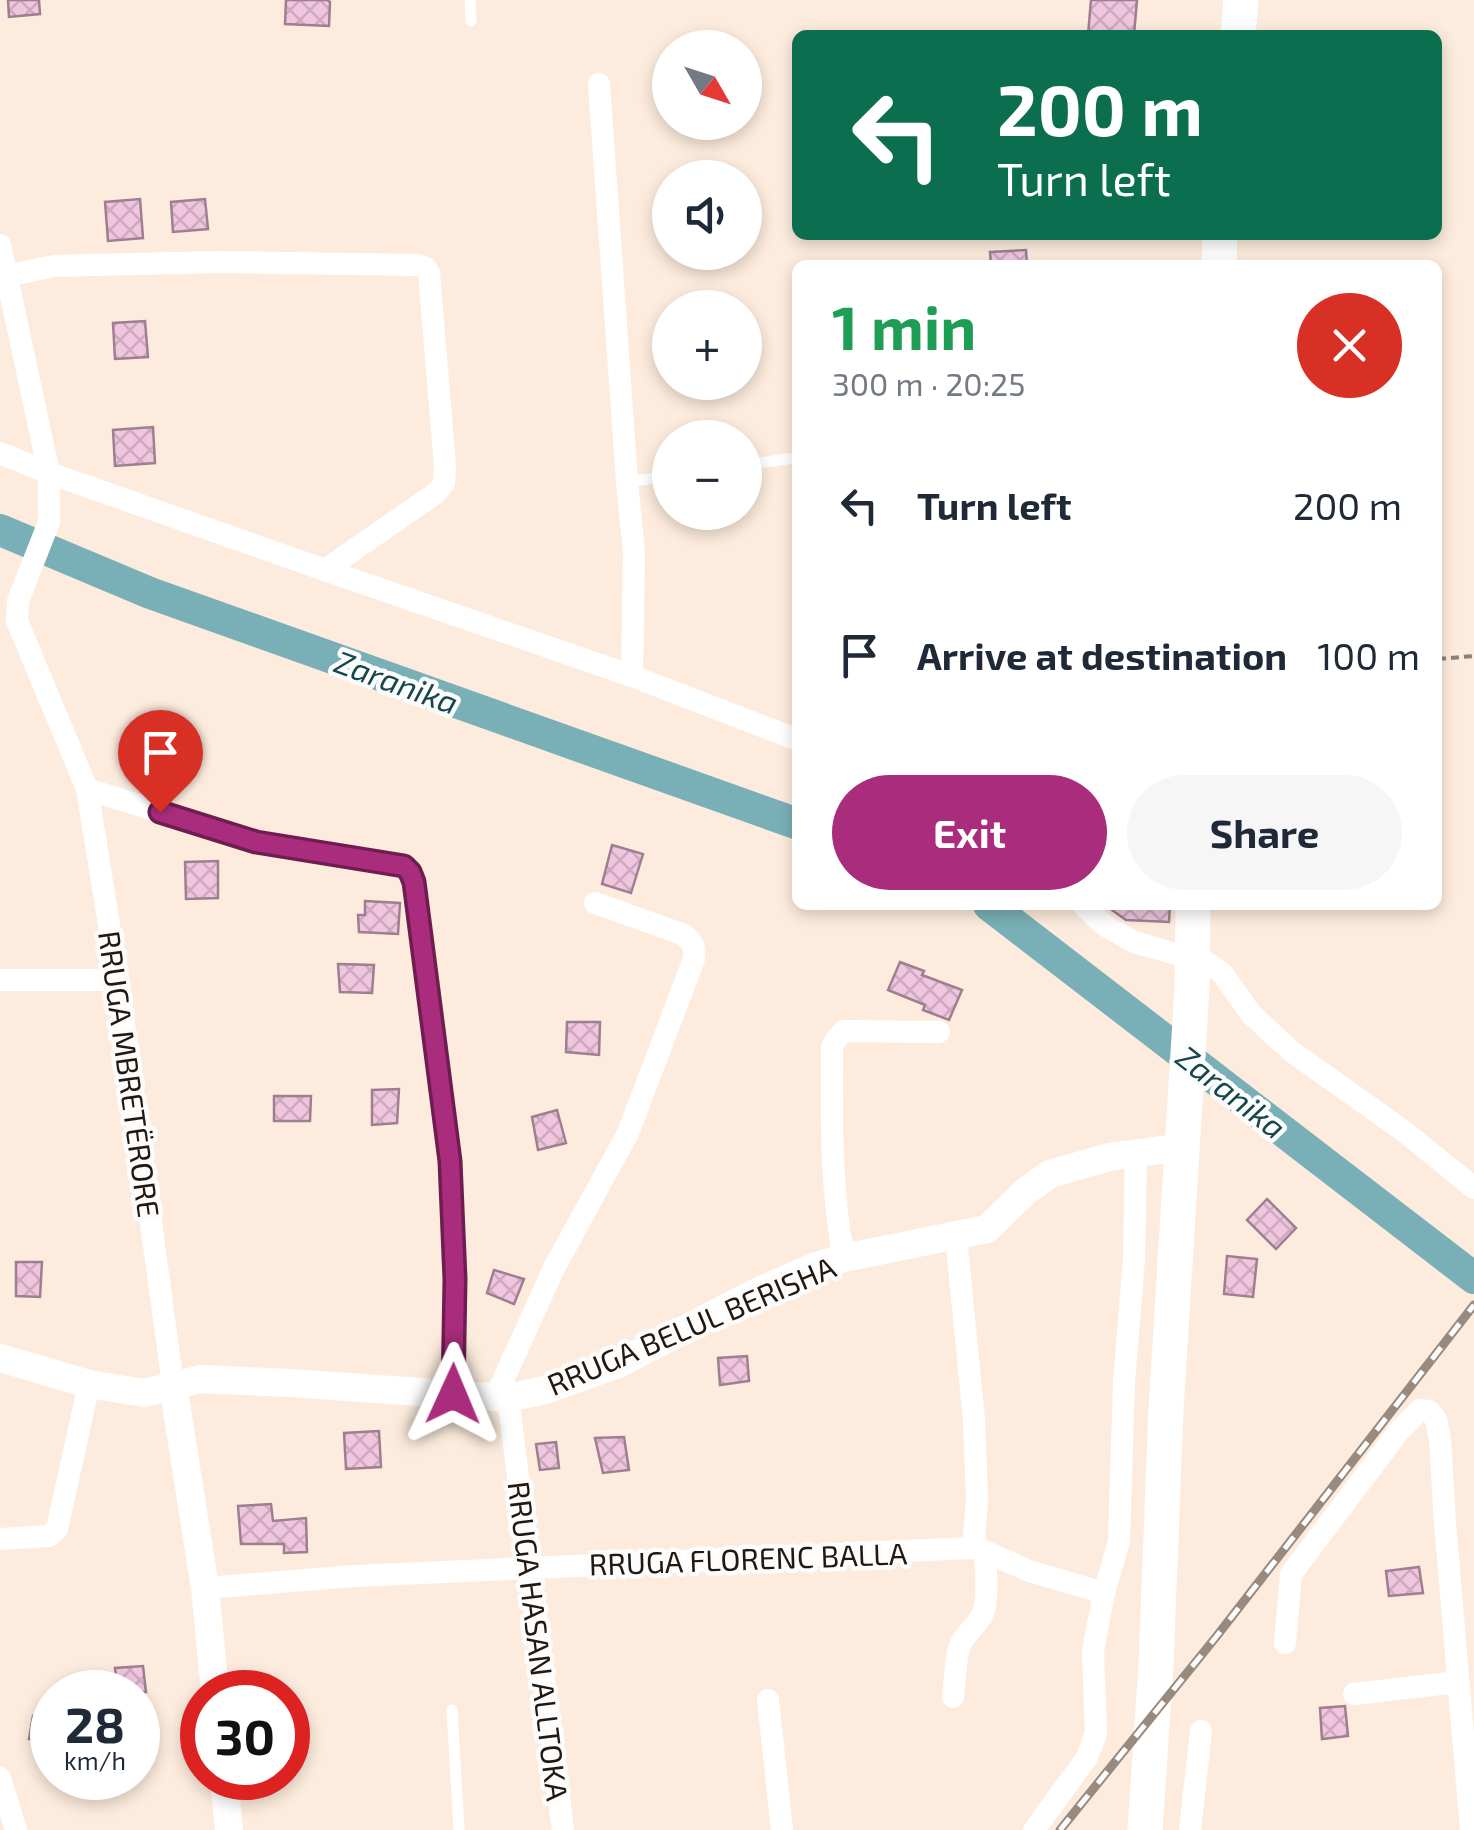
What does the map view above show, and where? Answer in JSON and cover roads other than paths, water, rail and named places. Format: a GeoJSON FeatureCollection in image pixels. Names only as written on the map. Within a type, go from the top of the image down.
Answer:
{"type":"FeatureCollection","features":[{"type":"Feature","properties":{"kind":"main road"},"geometry":{"type":"LineString","coordinates":[[1239,30],[1242,0]]}},
{"type":"Feature","properties":{"kind":"main road"},"geometry":{"type":"LineString","coordinates":[[1146,1819],[1193,910]]}},
{"type":"Feature","properties":{"kind":"street"},"geometry":{"type":"LineString","coordinates":[[599,84],[634,552],[632,676]]}},
{"type":"Feature","properties":{"kind":"street","name":"RRUGA MBRETËRORE"},"geometry":{"type":"LineString","coordinates":[[0,245],[50,473],[49,522],[18,601],[18,621],[87,788],[205,1588],[213,1670]]}},
{"type":"Feature","properties":{"kind":"street"},"geometry":{"type":"LineString","coordinates":[[7,276],[54,266],[218,262],[426,268],[444,482],[436,494],[325,570]]}},
{"type":"Feature","properties":{"kind":"street"},"geometry":{"type":"LineString","coordinates":[[0,453],[632,676],[792,738]]}},
{"type":"Feature","properties":{"kind":"street"},"geometry":{"type":"LineString","coordinates":[[87,788],[256,842],[404,866],[410,872],[450,1161],[455,1279],[453,1394]]}},
{"type":"Feature","properties":{"kind":"street","name":"RRUGA HASAN ALLTOKA"},"geometry":{"type":"LineString","coordinates":[[563,1830],[508,1398],[501,1385],[554,1268],[628,1133],[694,959],[695,947],[682,934],[595,904]]}},
{"type":"Feature","properties":{"kind":"street"},"geometry":{"type":"LineString","coordinates":[[1088,910],[1104,925],[1192,974],[1207,963],[1222,972],[1250,1014],[1291,1052],[1405,1132],[1474,1188]]}},
{"type":"Feature","properties":{"kind":"street"},"geometry":{"type":"LineString","coordinates":[[0,980],[118,980]]}},
{"type":"Feature","properties":{"kind":"street"},"geometry":{"type":"LineString","coordinates":[[844,1258],[836,1213],[832,1144],[832,1048],[836,1038],[844,1031],[939,1032]]}},
{"type":"Feature","properties":{"kind":"street","name":"RRUGA BELUL BERISHA"},"geometry":{"type":"LineString","coordinates":[[0,1358],[88,1384],[144,1393],[201,1380],[219,1380],[508,1398],[618,1364],[756,1292],[816,1266],[987,1229],[1050,1174],[1136,1152],[1183,1135]]}},
{"type":"Feature","properties":{"kind":"street"},"geometry":{"type":"LineString","coordinates":[[1034,1830],[1086,1758],[1096,1734],[1092,1651],[1118,1541],[1136,1152]]}},
{"type":"Feature","properties":{"kind":"street"},"geometry":{"type":"LineString","coordinates":[[953,1696],[961,1643],[982,1616],[984,1607],[984,1551],[976,1545],[974,1537],[974,1420],[956,1237]]}},
{"type":"Feature","properties":{"kind":"street"},"geometry":{"type":"LineString","coordinates":[[0,1539],[49,1536],[57,1528],[88,1384]]}},
{"type":"Feature","properties":{"kind":"street"},"geometry":{"type":"LineString","coordinates":[[1285,1643],[1291,1574],[1399,1431],[1420,1410],[1430,1412],[1436,1419],[1440,1438],[1471,1830]]}},
{"type":"Feature","properties":{"kind":"street","name":"RRUGA FLORENC BALLA"},"geometry":{"type":"LineString","coordinates":[[205,1588],[354,1576],[970,1548],[1029,1571],[1104,1593]]}},
{"type":"Feature","properties":{"kind":"street"},"geometry":{"type":"LineString","coordinates":[[1354,1694],[1458,1682]]}},
{"type":"Feature","properties":{"kind":"street"},"geometry":{"type":"LineString","coordinates":[[768,1700],[782,1830]]}},
{"type":"Feature","properties":{"kind":"street"},"geometry":{"type":"LineString","coordinates":[[1190,1830],[1201,1731]]}},
{"type":"Feature","properties":{"kind":"street"},"geometry":{"type":"LineString","coordinates":[[0,1778],[16,1830]]}},
{"type":"Feature","properties":{"kind":"street"},"geometry":{"type":"LineString","coordinates":[[226,1800],[229,1830]]}},
{"type":"Feature","properties":{"kind":"lane"},"geometry":{"type":"LineString","coordinates":[[470,0],[471,21]]}},
{"type":"Feature","properties":{"kind":"lane"},"geometry":{"type":"LineString","coordinates":[[762,463],[792,458]]}},
{"type":"Feature","properties":{"kind":"lane"},"geometry":{"type":"LineString","coordinates":[[627,482],[652,479]]}},
{"type":"Feature","properties":{"kind":"lane"},"geometry":{"type":"LineString","coordinates":[[452,1710],[460,1830]]}},
{"type":"Feature","properties":{"kind":"waterway","name":"Zaranika"},"geometry":{"type":"LineString","coordinates":[[0,530],[150,593],[792,822]]}},
{"type":"Feature","properties":{"kind":"waterway","name":"Zaranika"},"geometry":{"type":"LineString","coordinates":[[996,910],[1474,1278]]}},
{"type":"Feature","properties":{"kind":"railway"},"geometry":{"type":"LineString","coordinates":[[1060,1830],[1474,1305]]}}]}
